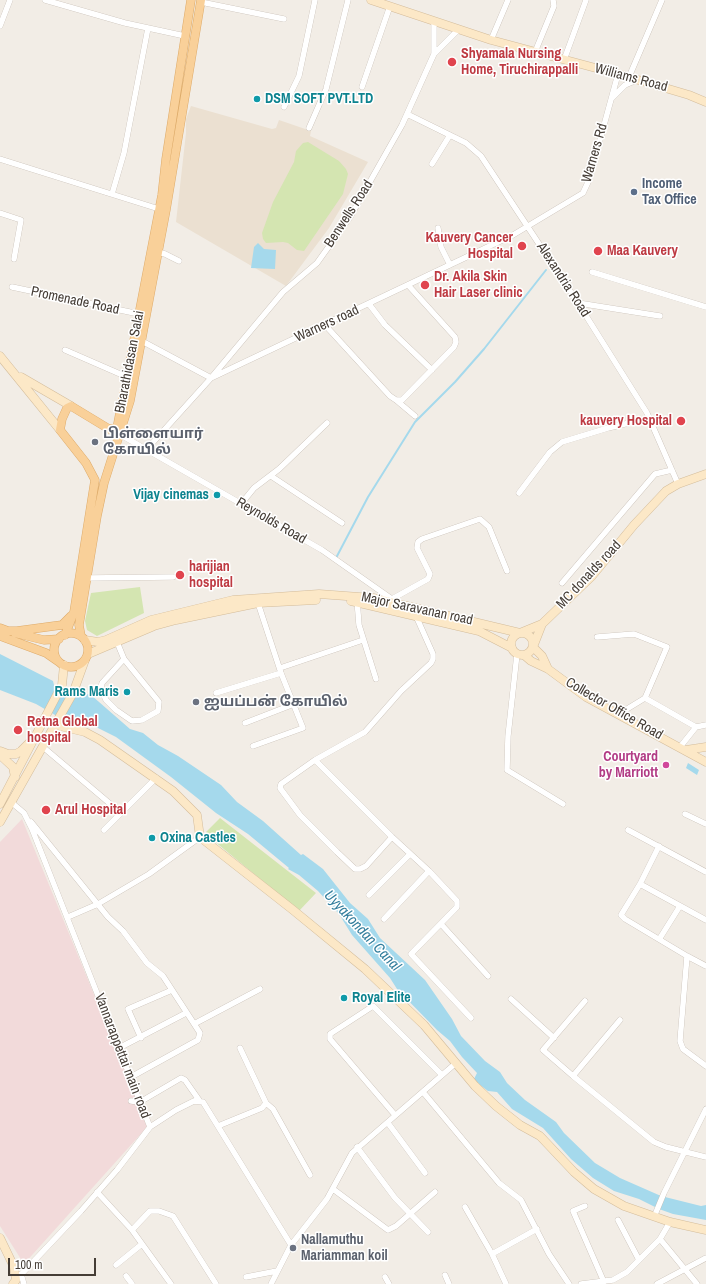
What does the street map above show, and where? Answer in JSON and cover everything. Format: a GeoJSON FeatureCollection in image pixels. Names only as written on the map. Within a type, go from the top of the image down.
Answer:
{"type":"FeatureCollection","features":[{"type":"Feature","properties":{"kind":"main road","name":"Bharathidasan Salai"},"geometry":{"type":"LineString","coordinates":[[71,406],[114,430],[117,428],[127,377],[138,339],[158,252],[176,119],[185,36],[191,0]]}},
{"type":"Feature","properties":{"kind":"main road","name":"Williams Road"},"geometry":{"type":"LineString","coordinates":[[371,0],[458,30],[689,94],[706,102]]}},
{"type":"Feature","properties":{"kind":"main road","name":"Bharathidasan Salai"},"geometry":{"type":"LineString","coordinates":[[86,639],[78,625],[104,483],[121,435],[130,401],[138,339],[139,314],[176,119],[201,1]]}},
{"type":"Feature","properties":{"kind":"main road"},"geometry":{"type":"LineString","coordinates":[[0,356],[17,374],[86,463],[95,480],[74,612],[62,637],[55,647],[55,652],[62,664],[62,685],[15,778],[0,804]]}},
{"type":"Feature","properties":{"kind":"main road"},"geometry":{"type":"LineString","coordinates":[[17,374],[71,406],[67,408],[64,414],[60,430]]}},
{"type":"Feature","properties":{"kind":"main road","name":"MC donalds road"},"geometry":{"type":"LineString","coordinates":[[520,633],[542,624],[592,576],[634,525],[666,491],[678,484],[706,474]]}},
{"type":"Feature","properties":{"kind":"main road"},"geometry":{"type":"LineString","coordinates":[[95,480],[104,483]]}},
{"type":"Feature","properties":{"kind":"main road","name":"Major Saravanan road"},"geometry":{"type":"LineString","coordinates":[[86,639],[106,640],[151,620],[234,600],[311,594],[358,598],[401,606],[486,624],[520,633]]}},
{"type":"Feature","properties":{"kind":"main road"},"geometry":{"type":"LineString","coordinates":[[0,636],[46,653],[62,664],[78,666],[86,657],[154,626],[258,604],[358,598],[416,616]]}},
{"type":"Feature","properties":{"kind":"main road"},"geometry":{"type":"LineString","coordinates":[[8,631],[62,625],[74,612]]}},
{"type":"Feature","properties":{"kind":"main road","name":"Collector Office Road"},"geometry":{"type":"LineString","coordinates":[[416,616],[486,634],[531,661],[548,669],[586,696],[706,762]]}},
{"type":"Feature","properties":{"kind":"main road"},"geometry":{"type":"LineString","coordinates":[[542,624],[533,647],[532,651],[518,652],[513,638],[520,633],[525,633],[532,638],[533,647],[542,656],[548,669]]}},
{"type":"Feature","properties":{"kind":"main road"},"geometry":{"type":"LineString","coordinates":[[0,628],[29,638],[44,640],[76,634],[86,639],[86,657],[73,693],[0,822]]}},
{"type":"Feature","properties":{"kind":"main road"},"geometry":{"type":"LineString","coordinates":[[56,724],[85,732],[100,740],[173,791],[197,815],[200,837],[293,910],[365,970],[419,1020],[496,1106],[520,1125],[540,1136],[574,1172],[594,1188],[624,1206],[655,1213],[670,1222],[706,1230]]}},
{"type":"Feature","properties":{"kind":"main road"},"geometry":{"type":"LineString","coordinates":[[0,751],[8,754],[21,751],[36,735]]}},
{"type":"Feature","properties":{"kind":"main road"},"geometry":{"type":"LineString","coordinates":[[683,749],[706,747]]}},
{"type":"Feature","properties":{"kind":"main road"},"geometry":{"type":"LineString","coordinates":[[0,755],[13,767],[15,771],[15,778]]}},
{"type":"Feature","properties":{"kind":"main road"},"geometry":{"type":"LineString","coordinates":[[0,1238],[14,1267],[16,1279]]}},
{"type":"Feature","properties":{"kind":"street"},"geometry":{"type":"LineString","coordinates":[[0,26],[10,0]]}},
{"type":"Feature","properties":{"kind":"street"},"geometry":{"type":"LineString","coordinates":[[46,0],[148,28],[185,36]]}},
{"type":"Feature","properties":{"kind":"street"},"geometry":{"type":"LineString","coordinates":[[284,107],[299,76],[315,0]]}},
{"type":"Feature","properties":{"kind":"street"},"geometry":{"type":"LineString","coordinates":[[309,128],[326,89],[348,0]]}},
{"type":"Feature","properties":{"kind":"street"},"geometry":{"type":"LineString","coordinates":[[491,40],[508,0]]}},
{"type":"Feature","properties":{"kind":"street"},"geometry":{"type":"LineString","coordinates":[[535,52],[554,6],[553,0]]}},
{"type":"Feature","properties":{"kind":"street"},"geometry":{"type":"LineString","coordinates":[[564,60],[586,0]]}},
{"type":"Feature","properties":{"kind":"street"},"geometry":{"type":"LineString","coordinates":[[610,100],[633,78],[662,0]]}},
{"type":"Feature","properties":{"kind":"street"},"geometry":{"type":"LineString","coordinates":[[201,1],[284,19]]}},
{"type":"Feature","properties":{"kind":"street"},"geometry":{"type":"LineString","coordinates":[[362,87],[390,6]]}},
{"type":"Feature","properties":{"kind":"street"},"geometry":{"type":"LineString","coordinates":[[434,22],[434,54]]}},
{"type":"Feature","properties":{"kind":"street"},"geometry":{"type":"LineString","coordinates":[[112,194],[124,152],[148,28]]}},
{"type":"Feature","properties":{"kind":"street","name":"Benwells Road"},"geometry":{"type":"LineString","coordinates":[[212,378],[283,292],[317,263],[350,217],[407,114],[434,54],[458,30]]}},
{"type":"Feature","properties":{"kind":"street","name":"Warners Rd"},"geometry":{"type":"LineString","coordinates":[[527,225],[583,193],[589,180],[618,74]]}},
{"type":"Feature","properties":{"kind":"street","name":"Alexandria Road"},"geometry":{"type":"LineString","coordinates":[[407,114],[466,143],[481,156],[578,303],[650,418],[678,484]]}},
{"type":"Feature","properties":{"kind":"street"},"geometry":{"type":"LineString","coordinates":[[432,164],[450,135]]}},
{"type":"Feature","properties":{"kind":"street"},"geometry":{"type":"LineString","coordinates":[[0,159],[159,209]]}},
{"type":"Feature","properties":{"kind":"street"},"geometry":{"type":"LineString","coordinates":[[0,213],[21,220],[14,259]]}},
{"type":"Feature","properties":{"kind":"street","name":"Warners road"},"geometry":{"type":"LineString","coordinates":[[147,449],[212,378],[325,326],[513,235],[527,225]]}},
{"type":"Feature","properties":{"kind":"street"},"geometry":{"type":"LineString","coordinates":[[438,228],[441,247],[450,265]]}},
{"type":"Feature","properties":{"kind":"street"},"geometry":{"type":"LineString","coordinates":[[158,252],[179,261]]}},
{"type":"Feature","properties":{"kind":"street"},"geometry":{"type":"LineString","coordinates":[[592,272],[706,307]]}},
{"type":"Feature","properties":{"kind":"street"},"geometry":{"type":"LineString","coordinates":[[396,400],[402,400],[454,347],[456,342],[455,337],[408,285]]}},
{"type":"Feature","properties":{"kind":"street","name":"Promenade Road"},"geometry":{"type":"LineString","coordinates":[[12,287],[139,314]]}},
{"type":"Feature","properties":{"kind":"street"},"geometry":{"type":"LineString","coordinates":[[578,303],[660,316]]}},
{"type":"Feature","properties":{"kind":"street"},"geometry":{"type":"LineString","coordinates":[[369,304],[390,330],[432,370]]}},
{"type":"Feature","properties":{"kind":"street"},"geometry":{"type":"LineString","coordinates":[[325,326],[390,396],[415,416]]}},
{"type":"Feature","properties":{"kind":"street"},"geometry":{"type":"LineString","coordinates":[[138,339],[212,378]]}},
{"type":"Feature","properties":{"kind":"street"},"geometry":{"type":"LineString","coordinates":[[65,350],[127,377]]}},
{"type":"Feature","properties":{"kind":"street"},"geometry":{"type":"LineString","coordinates":[[519,493],[550,452],[562,442],[608,428],[650,418]]}},
{"type":"Feature","properties":{"kind":"street"},"geometry":{"type":"LineString","coordinates":[[241,504],[254,488],[271,476],[327,423]]}},
{"type":"Feature","properties":{"kind":"street","name":"Reynolds Road"},"geometry":{"type":"LineString","coordinates":[[121,435],[322,550],[416,616]]}},
{"type":"Feature","properties":{"kind":"street"},"geometry":{"type":"LineString","coordinates":[[562,583],[655,474],[672,470]]}},
{"type":"Feature","properties":{"kind":"street"},"geometry":{"type":"LineString","coordinates":[[271,476],[342,523]]}},
{"type":"Feature","properties":{"kind":"street"},"geometry":{"type":"LineString","coordinates":[[392,599],[428,579],[430,574],[417,548],[418,542],[422,539],[480,519],[489,527],[507,571]]}},
{"type":"Feature","properties":{"kind":"street"},"geometry":{"type":"LineString","coordinates":[[87,578],[173,577]]}},
{"type":"Feature","properties":{"kind":"street"},"geometry":{"type":"LineString","coordinates":[[358,598],[359,625],[376,679]]}},
{"type":"Feature","properties":{"kind":"street"},"geometry":{"type":"LineString","coordinates":[[253,746],[303,728],[281,671],[258,604]]}},
{"type":"Feature","properties":{"kind":"street"},"geometry":{"type":"LineString","coordinates":[[392,837],[366,866],[360,869],[355,868],[300,815],[282,793],[280,788],[281,784],[315,760],[365,732],[401,691],[431,663],[433,654],[416,616]]}},
{"type":"Feature","properties":{"kind":"street"},"geometry":{"type":"LineString","coordinates":[[597,637],[634,634],[667,647],[645,698],[627,709],[622,716]]}},
{"type":"Feature","properties":{"kind":"street"},"geometry":{"type":"LineString","coordinates":[[216,693],[281,671],[363,640]]}},
{"type":"Feature","properties":{"kind":"street"},"geometry":{"type":"LineString","coordinates":[[117,642],[124,660],[159,702],[158,711],[142,720],[132,721],[116,710],[106,700],[101,689],[102,683],[124,660]]}},
{"type":"Feature","properties":{"kind":"street"},"geometry":{"type":"LineString","coordinates":[[518,652],[507,770],[563,804]]}},
{"type":"Feature","properties":{"kind":"street"},"geometry":{"type":"LineString","coordinates":[[645,698],[696,727],[706,725]]}},
{"type":"Feature","properties":{"kind":"street"},"geometry":{"type":"LineString","coordinates":[[245,723],[294,704]]}},
{"type":"Feature","properties":{"kind":"street"},"geometry":{"type":"LineString","coordinates":[[683,749],[696,727]]}},
{"type":"Feature","properties":{"kind":"street"},"geometry":{"type":"LineString","coordinates":[[43,747],[120,813]]}},
{"type":"Feature","properties":{"kind":"street"},"geometry":{"type":"LineString","coordinates":[[315,760],[392,837],[429,871],[458,904],[441,924],[410,954],[471,1018]]}},
{"type":"Feature","properties":{"kind":"street"},"geometry":{"type":"LineString","coordinates":[[104,830],[156,778]]}},
{"type":"Feature","properties":{"kind":"street","name":"Vannarappettai main road"},"geometry":{"type":"LineString","coordinates":[[11,802],[24,813],[68,917],[150,1127],[98,1192],[16,1279]]}},
{"type":"Feature","properties":{"kind":"street"},"geometry":{"type":"LineString","coordinates":[[24,813],[147,963],[163,976],[200,1033],[198,1040],[131,1077]]}},
{"type":"Feature","properties":{"kind":"street"},"geometry":{"type":"LineString","coordinates":[[685,814],[706,824]]}},
{"type":"Feature","properties":{"kind":"street"},"geometry":{"type":"LineString","coordinates":[[628,830],[706,872]]}},
{"type":"Feature","properties":{"kind":"street"},"geometry":{"type":"LineString","coordinates":[[68,917],[98,904],[149,874],[200,837]]}},
{"type":"Feature","properties":{"kind":"street"},"geometry":{"type":"LineString","coordinates":[[659,846],[640,884],[621,915],[625,919],[706,966]]}},
{"type":"Feature","properties":{"kind":"street"},"geometry":{"type":"LineString","coordinates":[[369,894],[410,854]]}},
{"type":"Feature","properties":{"kind":"street"},"geometry":{"type":"LineString","coordinates":[[384,919],[429,871]]}},
{"type":"Feature","properties":{"kind":"street"},"geometry":{"type":"LineString","coordinates":[[640,884],[706,920]]}},
{"type":"Feature","properties":{"kind":"street"},"geometry":{"type":"LineString","coordinates":[[660,938],[680,906]]}},
{"type":"Feature","properties":{"kind":"street"},"geometry":{"type":"LineString","coordinates":[[441,924],[488,976]]}},
{"type":"Feature","properties":{"kind":"street"},"geometry":{"type":"LineString","coordinates":[[687,956],[681,1045],[683,1049],[706,1066]]}},
{"type":"Feature","properties":{"kind":"street"},"geometry":{"type":"LineString","coordinates":[[194,1024],[260,989]]}},
{"type":"Feature","properties":{"kind":"street"},"geometry":{"type":"LineString","coordinates":[[141,1038],[128,1010],[172,990]]}},
{"type":"Feature","properties":{"kind":"street"},"geometry":{"type":"LineString","coordinates":[[511,999],[554,1038]]}},
{"type":"Feature","properties":{"kind":"street"},"geometry":{"type":"LineString","coordinates":[[585,1001],[543,1050],[654,1142],[666,1147],[706,1157]]}},
{"type":"Feature","properties":{"kind":"street"},"geometry":{"type":"LineString","coordinates":[[395,1115],[330,1039],[330,1034],[373,1006],[442,1075]]}},
{"type":"Feature","properties":{"kind":"street"},"geometry":{"type":"LineString","coordinates":[[119,1048],[141,1038],[186,1013]]}},
{"type":"Feature","properties":{"kind":"street"},"geometry":{"type":"LineString","coordinates":[[573,1076],[620,1020]]}},
{"type":"Feature","properties":{"kind":"street"},"geometry":{"type":"LineString","coordinates":[[240,1048],[266,1103],[274,1109],[310,1175]]}},
{"type":"Feature","properties":{"kind":"street"},"geometry":{"type":"LineString","coordinates":[[272,1284],[291,1245],[327,1199],[352,1153],[357,1147],[388,1123],[395,1115],[456,1063]]}},
{"type":"Feature","properties":{"kind":"street"},"geometry":{"type":"LineString","coordinates":[[131,1101],[140,1102],[182,1078],[185,1080],[199,1100],[203,1102],[291,1245]]}},
{"type":"Feature","properties":{"kind":"street"},"geometry":{"type":"LineString","coordinates":[[422,1092],[499,1183],[521,1200],[550,1254],[569,1284]]}},
{"type":"Feature","properties":{"kind":"street"},"geometry":{"type":"LineString","coordinates":[[150,1127],[176,1110],[199,1100]]}},
{"type":"Feature","properties":{"kind":"street"},"geometry":{"type":"LineString","coordinates":[[218,1126],[262,1108],[266,1103]]}},
{"type":"Feature","properties":{"kind":"street"},"geometry":{"type":"LineString","coordinates":[[655,1213],[706,1109]]}},
{"type":"Feature","properties":{"kind":"street"},"geometry":{"type":"LineString","coordinates":[[388,1123],[425,1173]]}},
{"type":"Feature","properties":{"kind":"street"},"geometry":{"type":"LineString","coordinates":[[357,1147],[395,1198],[428,1232]]}},
{"type":"Feature","properties":{"kind":"street"},"geometry":{"type":"LineString","coordinates":[[333,1188],[388,1230],[391,1230],[410,1215],[435,1192]]}},
{"type":"Feature","properties":{"kind":"street"},"geometry":{"type":"LineString","coordinates":[[98,1192],[132,1230],[171,1284]]}},
{"type":"Feature","properties":{"kind":"street"},"geometry":{"type":"LineString","coordinates":[[585,1206],[573,1211],[604,1282]]}},
{"type":"Feature","properties":{"kind":"street"},"geometry":{"type":"LineString","coordinates":[[465,1207],[492,1254],[506,1284]]}},
{"type":"Feature","properties":{"kind":"street"},"geometry":{"type":"LineString","coordinates":[[132,1230],[150,1211],[159,1211],[173,1216],[216,1284]]}},
{"type":"Feature","properties":{"kind":"street"},"geometry":{"type":"LineString","coordinates":[[618,1220],[639,1260]]}},
{"type":"Feature","properties":{"kind":"street"},"geometry":{"type":"LineString","coordinates":[[581,1284],[613,1280],[627,1272],[660,1239],[670,1222]]}},
{"type":"Feature","properties":{"kind":"street"},"geometry":{"type":"LineString","coordinates":[[492,1254],[537,1229]]}},
{"type":"Feature","properties":{"kind":"street"},"geometry":{"type":"LineString","coordinates":[[660,1239],[697,1284]]}},
{"type":"Feature","properties":{"kind":"street"},"geometry":{"type":"LineString","coordinates":[[116,1265],[142,1244]]}},
{"type":"Feature","properties":{"kind":"street"},"geometry":{"type":"LineString","coordinates":[[657,1284],[706,1258]]}},
{"type":"Feature","properties":{"kind":"street"},"geometry":{"type":"LineString","coordinates":[[246,1277],[277,1271]]}},
{"type":"Feature","properties":{"kind":"street"},"geometry":{"type":"LineString","coordinates":[[445,1275],[449,1284]]}},
{"type":"Feature","properties":{"kind":"street"},"geometry":{"type":"LineString","coordinates":[[126,1276],[132,1284]]}},
{"type":"Feature","properties":{"kind":"street"},"geometry":{"type":"LineString","coordinates":[[385,1277],[389,1284]]}},
{"type":"Feature","properties":{"kind":"street"},"geometry":{"type":"LineString","coordinates":[[16,1279],[24,1284]]}},
{"type":"Feature","properties":{"kind":"shaded area"},"geometry":{"type":"Polygon","coordinates":[[[191,106],[272,129],[276,128],[279,120],[311,131],[310,136],[368,162],[329,228],[286,286],[176,222],[186,133],[186,119],[191,106]]]}},
{"type":"Feature","properties":{"kind":"shaded area"},"geometry":{"type":"Polygon","coordinates":[[[22,819],[148,1126],[24,1264],[0,1226],[0,842],[22,819]]]}},
{"type":"Feature","properties":{"kind":"green space"},"geometry":{"type":"Polygon","coordinates":[[[308,142],[339,161],[346,169],[348,174],[343,194],[304,251],[297,250],[288,243],[266,243],[263,239],[262,233],[273,202],[294,162],[296,151],[303,143],[308,142]]]}},
{"type":"Feature","properties":{"kind":"green space"},"geometry":{"type":"Polygon","coordinates":[[[140,587],[144,613],[97,636],[87,630],[85,621],[91,593],[140,587]]]}},
{"type":"Feature","properties":{"kind":"green space"},"geometry":{"type":"Polygon","coordinates":[[[220,818],[316,893],[299,911],[208,836],[206,832],[220,818]]]}},
{"type":"Feature","properties":{"kind":"water"},"geometry":{"type":"Polygon","coordinates":[[[258,243],[264,249],[276,250],[275,269],[251,268],[254,247],[258,243]]]}},
{"type":"Feature","properties":{"kind":"water","name":"Uyyakondan Canal"},"geometry":{"type":"Polygon","coordinates":[[[0,654],[53,681],[55,689],[64,696],[72,697],[77,695],[82,698],[88,694],[91,695],[130,729],[143,733],[158,745],[178,756],[221,785],[237,802],[263,821],[301,855],[303,854],[323,869],[350,903],[368,919],[380,938],[425,980],[452,1019],[461,1036],[485,1061],[500,1072],[507,1083],[525,1100],[556,1122],[564,1133],[595,1163],[620,1178],[661,1196],[701,1206],[706,1205],[706,1220],[673,1214],[659,1209],[639,1199],[614,1191],[593,1178],[571,1159],[543,1128],[512,1109],[497,1092],[488,1091],[474,1079],[477,1073],[450,1041],[437,1030],[397,989],[390,978],[352,935],[339,914],[318,891],[299,875],[288,869],[289,868],[248,834],[216,813],[171,777],[116,737],[96,727],[69,723],[36,704],[0,690],[0,654]]]}},
{"type":"Feature","properties":{"kind":"water"},"geometry":{"type":"Polygon","coordinates":[[[688,763],[699,770],[697,775],[686,768],[688,763]]]}},
{"type":"Feature","properties":{"kind":"waterway"},"geometry":{"type":"LineString","coordinates":[[336,558],[368,497],[415,422],[455,382],[484,349],[546,270]]}},
{"type":"Feature","properties":{"kind":"place","name":"Shyamala Nursing Home, Tiruchirappalli"},"geometry":{"type":"Point","coordinates":[452,62]}},
{"type":"Feature","properties":{"kind":"place","name":"DSM SOFT PVT.LTD"},"geometry":{"type":"Point","coordinates":[257,99]}},
{"type":"Feature","properties":{"kind":"place","name":"Income Tax Office"},"geometry":{"type":"Point","coordinates":[634,192]}},
{"type":"Feature","properties":{"kind":"place","name":"Kauvery Cancer Hospital"},"geometry":{"type":"Point","coordinates":[522,246]}},
{"type":"Feature","properties":{"kind":"place","name":"Maa Kauvery"},"geometry":{"type":"Point","coordinates":[598,251]}},
{"type":"Feature","properties":{"kind":"place","name":"Dr. Akila Skin Hair Laser clinic"},"geometry":{"type":"Point","coordinates":[425,285]}},
{"type":"Feature","properties":{"kind":"place","name":"kauvery Hospital"},"geometry":{"type":"Point","coordinates":[681,421]}},
{"type":"Feature","properties":{"kind":"place","name":"பிள்ளையார் கோயில்"},"geometry":{"type":"Point","coordinates":[95,442]}},
{"type":"Feature","properties":{"kind":"place","name":"Vijay cinemas"},"geometry":{"type":"Point","coordinates":[217,495]}},
{"type":"Feature","properties":{"kind":"place","name":"harijian hospital"},"geometry":{"type":"Point","coordinates":[180,575]}},
{"type":"Feature","properties":{"kind":"place","name":"Rams Maris"},"geometry":{"type":"Point","coordinates":[127,692]}},
{"type":"Feature","properties":{"kind":"place","name":"ஐயப்பன் கோயில்"},"geometry":{"type":"Point","coordinates":[196,702]}},
{"type":"Feature","properties":{"kind":"place","name":"Retna Global hospital"},"geometry":{"type":"Point","coordinates":[18,730]}},
{"type":"Feature","properties":{"kind":"place","name":"Courtyard by Marriott"},"geometry":{"type":"Point","coordinates":[666,765]}},
{"type":"Feature","properties":{"kind":"place","name":"Arul Hospital"},"geometry":{"type":"Point","coordinates":[46,810]}},
{"type":"Feature","properties":{"kind":"place","name":"Oxina Castles"},"geometry":{"type":"Point","coordinates":[152,838]}},
{"type":"Feature","properties":{"kind":"place","name":"Royal Elite"},"geometry":{"type":"Point","coordinates":[344,998]}},
{"type":"Feature","properties":{"kind":"place","name":"Nallamuthu Mariamman koil"},"geometry":{"type":"Point","coordinates":[293,1248]}}]}
